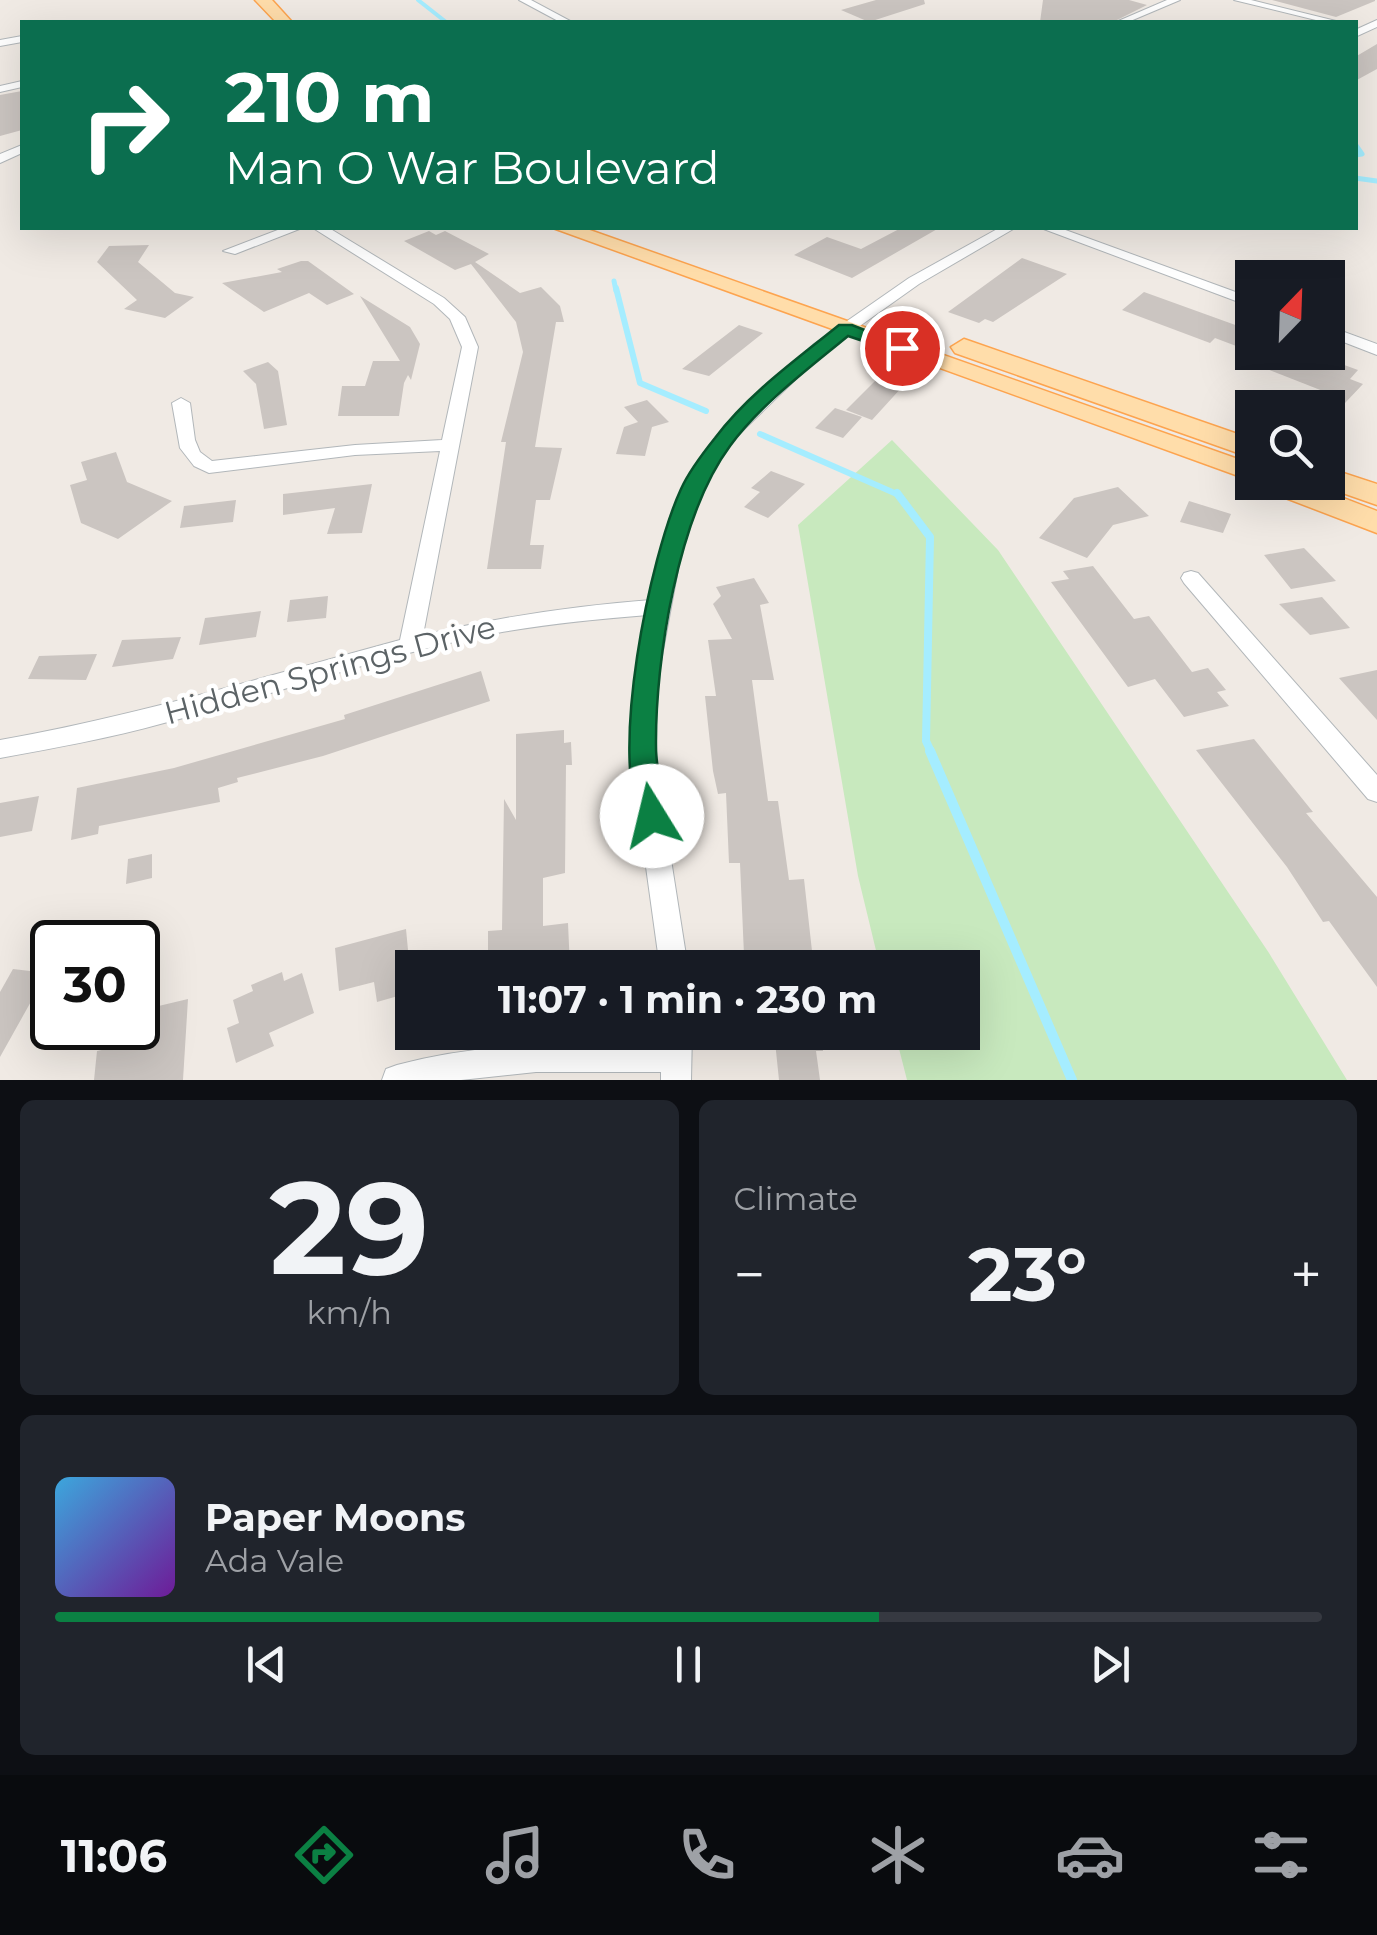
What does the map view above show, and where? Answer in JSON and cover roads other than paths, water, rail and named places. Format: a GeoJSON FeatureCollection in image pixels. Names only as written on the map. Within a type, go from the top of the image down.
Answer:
{"type":"FeatureCollection","features":[{"type":"Feature","properties":{"kind":"main road"},"geometry":{"type":"LineString","coordinates":[[263,0],[282,20]]}},
{"type":"Feature","properties":{"kind":"main road"},"geometry":{"type":"LineString","coordinates":[[570,230],[1235,444]]}},
{"type":"Feature","properties":{"kind":"main road"},"geometry":{"type":"LineString","coordinates":[[620,230],[1235,467]]}},
{"type":"Feature","properties":{"kind":"main road"},"geometry":{"type":"LineString","coordinates":[[1345,483],[1377,495]]}},
{"type":"Feature","properties":{"kind":"main road"},"geometry":{"type":"LineString","coordinates":[[1319,500],[1377,523]]}},
{"type":"Feature","properties":{"kind":"street"},"geometry":{"type":"LineString","coordinates":[[524,0],[563,20]]}},
{"type":"Feature","properties":{"kind":"street"},"geometry":{"type":"LineString","coordinates":[[1126,20],[1175,0]]}},
{"type":"Feature","properties":{"kind":"street"},"geometry":{"type":"LineString","coordinates":[[1239,0],[1326,20]]}},
{"type":"Feature","properties":{"kind":"street"},"geometry":{"type":"LineString","coordinates":[[1358,30],[1377,23]]}},
{"type":"Feature","properties":{"kind":"street"},"geometry":{"type":"LineString","coordinates":[[1358,30],[1377,32]]}},
{"type":"Feature","properties":{"kind":"street"},"geometry":{"type":"LineString","coordinates":[[230,251],[289,230]]}},
{"type":"Feature","properties":{"kind":"street"},"geometry":{"type":"LineString","coordinates":[[323,230],[413,284],[456,316],[470,346],[470,364],[449,445],[410,645]]}},
{"type":"Feature","properties":{"kind":"street"},"geometry":{"type":"LineString","coordinates":[[671,950],[642,751],[646,683],[674,542],[703,467],[724,439],[790,374],[856,321],[1005,230]]}},
{"type":"Feature","properties":{"kind":"street"},"geometry":{"type":"LineString","coordinates":[[1054,230],[1235,296]]}},
{"type":"Feature","properties":{"kind":"street"},"geometry":{"type":"LineString","coordinates":[[1345,338],[1377,350]]}},
{"type":"Feature","properties":{"kind":"street"},"geometry":{"type":"LineString","coordinates":[[181,403],[186,446],[192,458],[209,467],[449,445]]}},
{"type":"Feature","properties":{"kind":"street"},"geometry":{"type":"LineString","coordinates":[[1191,578],[1372,779]]}},
{"type":"Feature","properties":{"kind":"street","name":"Hidden Springs Drive"},"geometry":{"type":"LineString","coordinates":[[0,750],[198,708],[410,645],[564,611],[662,607]]}},
{"type":"Feature","properties":{"kind":"street"},"geometry":{"type":"LineString","coordinates":[[397,1080],[470,1062],[527,1056],[677,1057]]}},
{"type":"Feature","properties":{"kind":"waterway"},"geometry":{"type":"LineString","coordinates":[[418,0],[443,20]]}},
{"type":"Feature","properties":{"kind":"waterway"},"geometry":{"type":"LineString","coordinates":[[1358,148],[1362,154],[1358,155]]}},
{"type":"Feature","properties":{"kind":"waterway"},"geometry":{"type":"LineString","coordinates":[[1358,178],[1377,181]]}},
{"type":"Feature","properties":{"kind":"waterway"},"geometry":{"type":"LineString","coordinates":[[614,281],[616,291]]}},
{"type":"Feature","properties":{"kind":"waterway"},"geometry":{"type":"LineString","coordinates":[[616,288],[640,383],[706,411]]}},
{"type":"Feature","properties":{"kind":"waterway"},"geometry":{"type":"LineString","coordinates":[[760,434],[898,495]]}},
{"type":"Feature","properties":{"kind":"waterway"},"geometry":{"type":"LineString","coordinates":[[898,495],[930,537],[926,741],[932,754]]}},
{"type":"Feature","properties":{"kind":"waterway"},"geometry":{"type":"LineString","coordinates":[[930,751],[1072,1080]]}}]}
